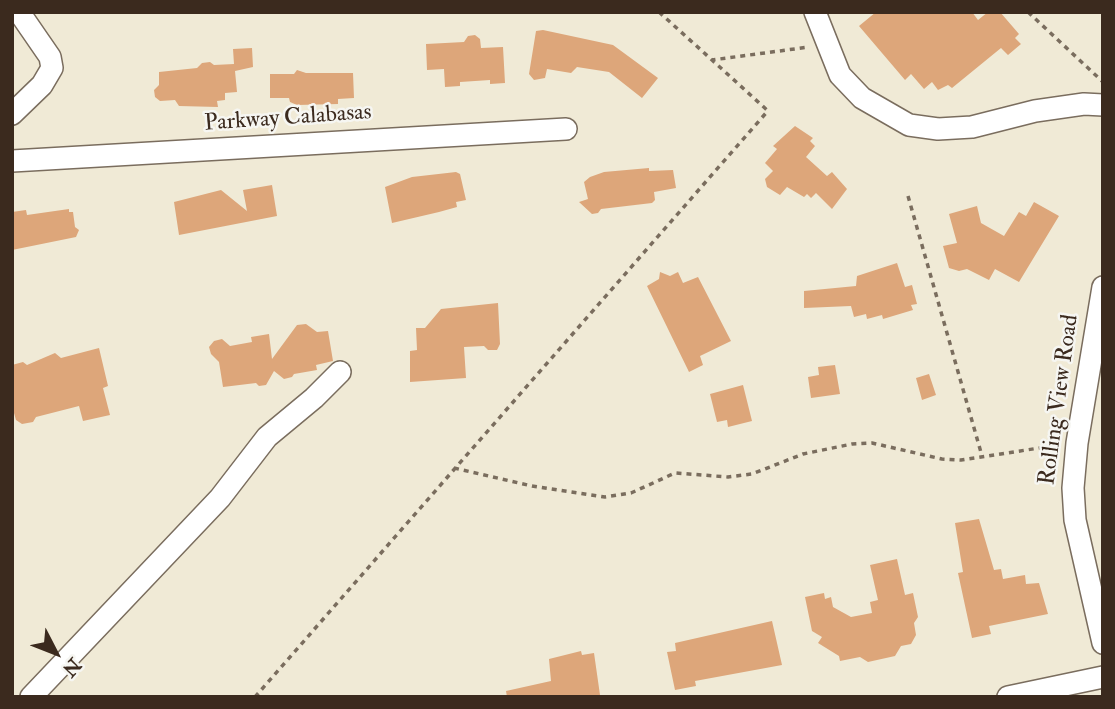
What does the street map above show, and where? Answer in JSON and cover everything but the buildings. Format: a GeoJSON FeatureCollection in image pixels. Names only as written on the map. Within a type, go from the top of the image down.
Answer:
{"type":"FeatureCollection","features":[{"type":"Feature","properties":{"kind":"street"},"geometry":{"type":"LineString","coordinates":[[12,114],[42,85],[51,68],[50,57],[19,12]]}},
{"type":"Feature","properties":{"kind":"street"},"geometry":{"type":"LineString","coordinates":[[815,12],[825,44],[840,75],[862,98],[909,125],[938,130],[972,127],[1035,111],[1103,104]]}},
{"type":"Feature","properties":{"kind":"street","name":"Parkway Calabasas"},"geometry":{"type":"LineString","coordinates":[[12,161],[566,129]]}},
{"type":"Feature","properties":{"kind":"street","name":"Rolling View Road"},"geometry":{"type":"LineString","coordinates":[[1103,287],[1077,443],[1073,488],[1074,520],[1103,643]]}},
{"type":"Feature","properties":{"kind":"street"},"geometry":{"type":"LineString","coordinates":[[31,697],[220,498],[267,437],[314,398],[340,372]]}},
{"type":"Feature","properties":{"kind":"street"},"geometry":{"type":"LineString","coordinates":[[1008,697],[1103,677]]}},
{"type":"Feature","properties":{"kind":"path"},"geometry":{"type":"LineString","coordinates":[[255,697],[766,113],[767,110],[659,12]]}},
{"type":"Feature","properties":{"kind":"path"},"geometry":{"type":"LineString","coordinates":[[1028,12],[1103,82]]}},
{"type":"Feature","properties":{"kind":"path"},"geometry":{"type":"LineString","coordinates":[[712,60],[825,44]]}},
{"type":"Feature","properties":{"kind":"path"},"geometry":{"type":"LineString","coordinates":[[908,196],[982,457]]}},
{"type":"Feature","properties":{"kind":"path"},"geometry":{"type":"LineString","coordinates":[[454,468],[532,486],[605,497],[631,494],[675,473],[728,477],[752,474],[803,454],[852,444],[872,443],[942,460],[1077,443]]}}]}
